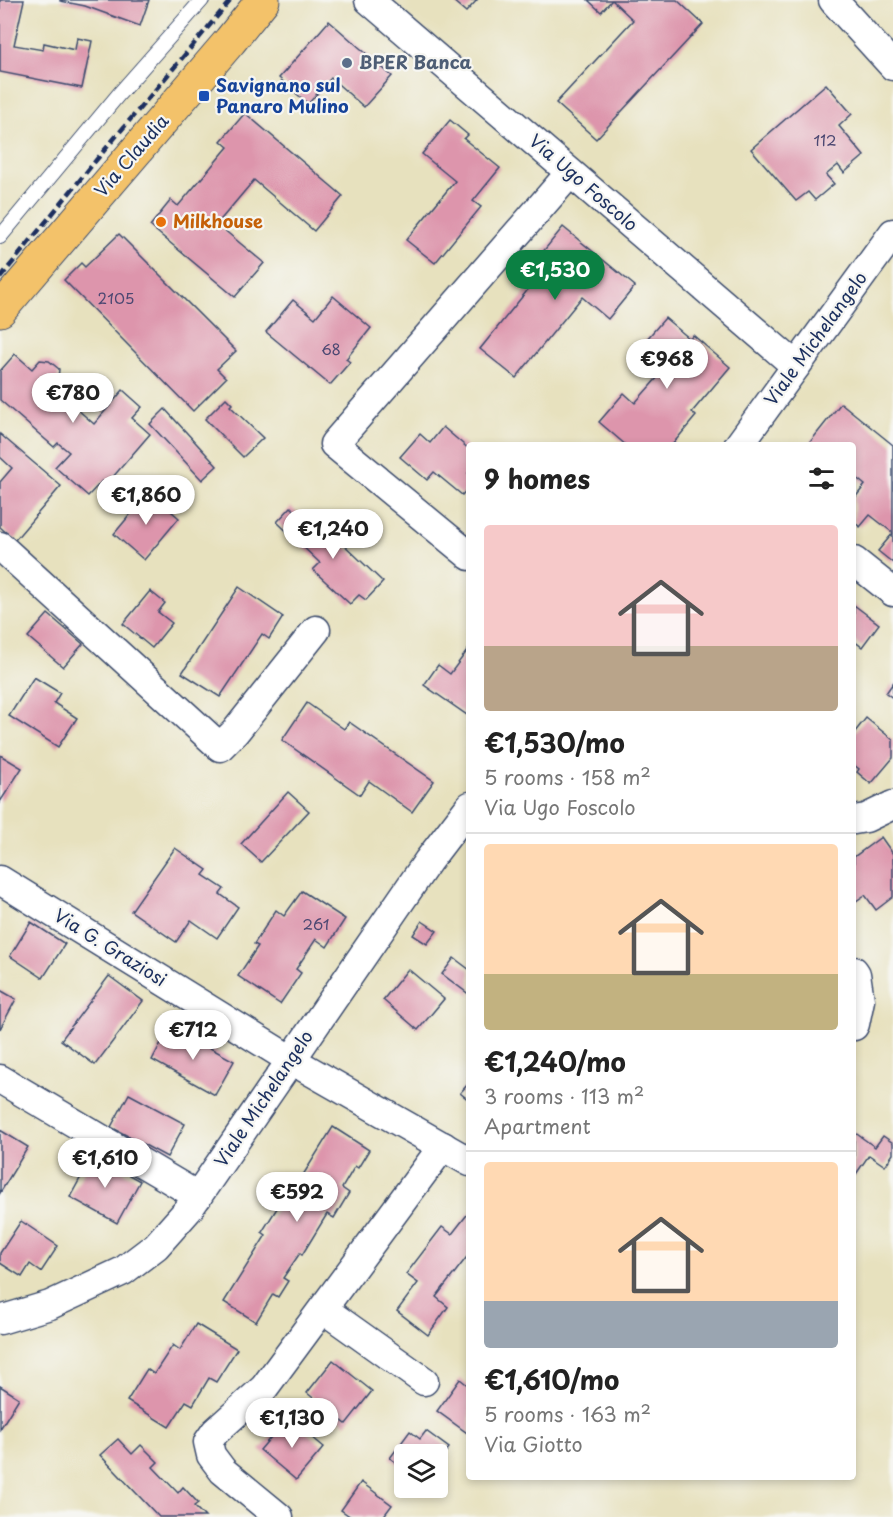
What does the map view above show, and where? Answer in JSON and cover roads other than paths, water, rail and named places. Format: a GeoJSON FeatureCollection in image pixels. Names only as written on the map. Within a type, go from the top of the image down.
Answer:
{"type":"FeatureCollection","features":[{"type":"Feature","properties":{"kind":"main road","name":"Via Claudia"},"geometry":{"type":"LineString","coordinates":[[0,310],[263,0]]}},
{"type":"Feature","properties":{"kind":"street","name":"Via Ugo Foscolo"},"geometry":{"type":"LineString","coordinates":[[369,0],[796,366]]}},
{"type":"Feature","properties":{"kind":"street"},"geometry":{"type":"LineString","coordinates":[[833,0],[893,66]]}},
{"type":"Feature","properties":{"kind":"street"},"geometry":{"type":"LineString","coordinates":[[466,553],[334,444],[570,172]]}},
{"type":"Feature","properties":{"kind":"street","name":"Viale Michelangelo"},"geometry":{"type":"LineString","coordinates":[[741,442],[893,233]]}},
{"type":"Feature","properties":{"kind":"street"},"geometry":{"type":"LineString","coordinates":[[0,546],[220,747],[235,732],[316,630]]}},
{"type":"Feature","properties":{"kind":"street"},"geometry":{"type":"LineString","coordinates":[[856,563],[893,592]]}},
{"type":"Feature","properties":{"kind":"street"},"geometry":{"type":"LineString","coordinates":[[856,820],[866,818],[893,805]]}},
{"type":"Feature","properties":{"kind":"street","name":"Viale Michelangelo"},"geometry":{"type":"LineString","coordinates":[[0,1320],[50,1305],[123,1271],[156,1246],[198,1196],[428,861],[466,811]]}},
{"type":"Feature","properties":{"kind":"street","name":"Via G. Graziosi"},"geometry":{"type":"LineString","coordinates":[[0,880],[291,1060],[466,1160]]}},
{"type":"Feature","properties":{"kind":"street"},"geometry":{"type":"LineString","coordinates":[[856,974],[860,1000],[856,1019]]}},
{"type":"Feature","properties":{"kind":"street"},"geometry":{"type":"LineString","coordinates":[[0,1078],[198,1196]]}},
{"type":"Feature","properties":{"kind":"street"},"geometry":{"type":"LineString","coordinates":[[279,1517],[223,1471],[211,1455],[208,1442],[215,1432],[264,1389],[442,1146]]}},
{"type":"Feature","properties":{"kind":"street"},"geometry":{"type":"LineString","coordinates":[[323,1309],[424,1381]]}},
{"type":"Feature","properties":{"kind":"lane"},"geometry":{"type":"LineString","coordinates":[[0,237],[119,94],[202,0]]}},
{"type":"Feature","properties":{"kind":"railway"},"geometry":{"type":"LineString","coordinates":[[0,278],[231,0]]}},
{"type":"Feature","properties":{"kind":"place","name":"BPER Banca"},"geometry":{"type":"Point","coordinates":[347,63]}},
{"type":"Feature","properties":{"kind":"place","name":"Savignano sul Panaro Mulino"},"geometry":{"type":"Point","coordinates":[204,96]}},
{"type":"Feature","properties":{"kind":"place","name":"Milkhouse"},"geometry":{"type":"Point","coordinates":[161,222]}}]}
